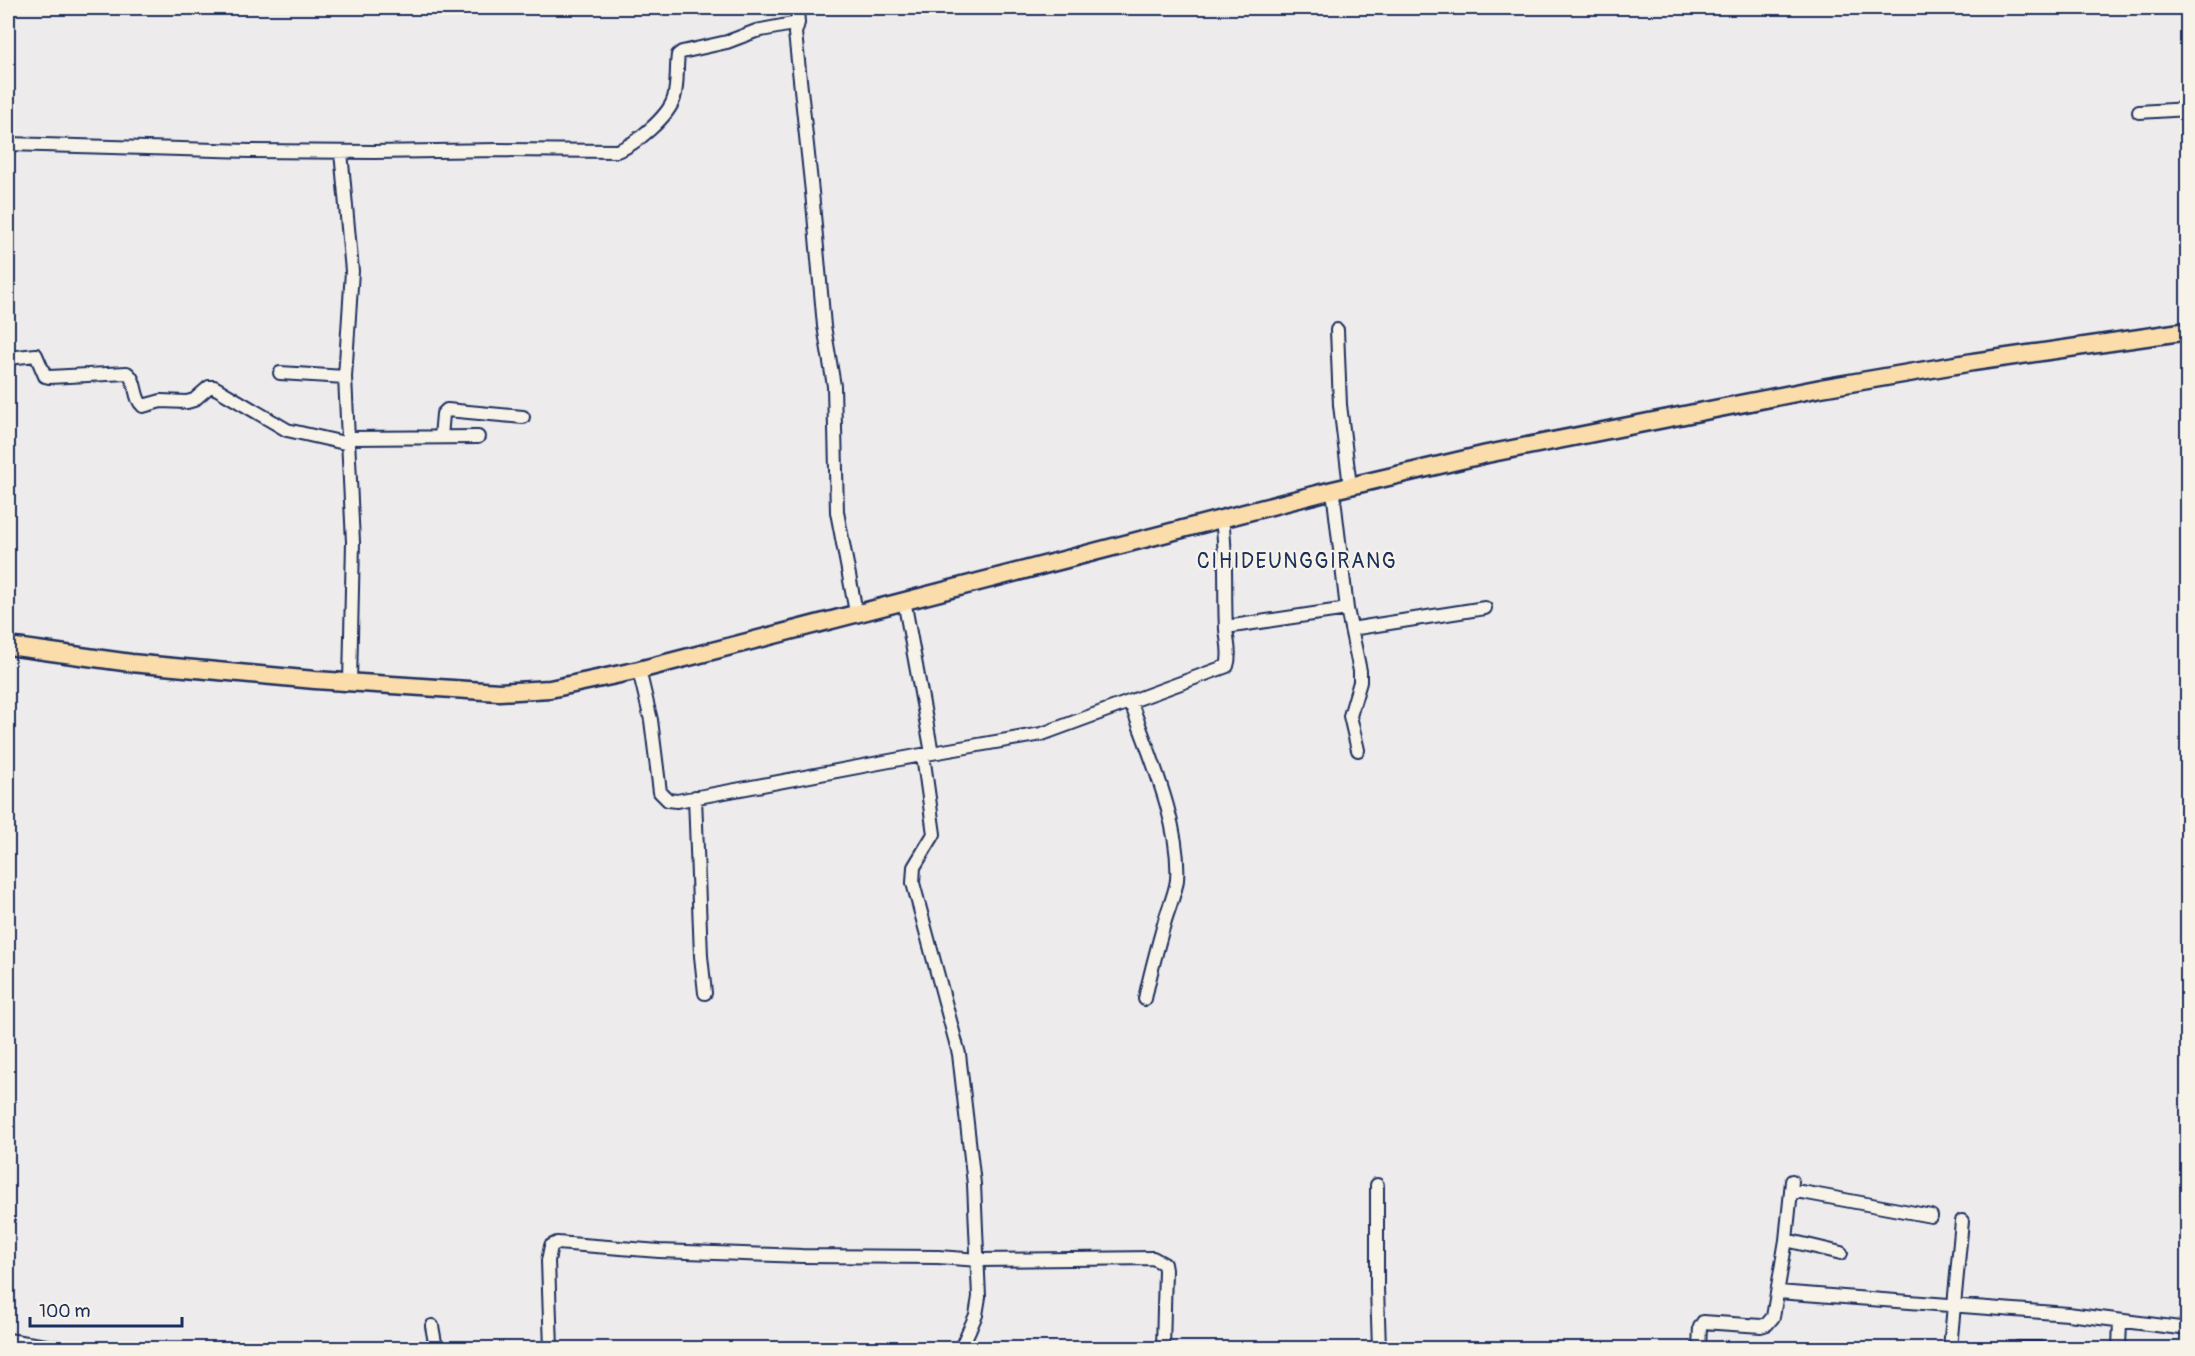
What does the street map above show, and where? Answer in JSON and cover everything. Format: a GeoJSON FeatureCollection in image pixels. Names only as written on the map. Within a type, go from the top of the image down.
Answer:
{"type":"FeatureCollection","features":[{"type":"Feature","properties":{"kind":"main road"},"geometry":{"type":"LineString","coordinates":[[8,646],[130,663],[350,682],[528,692],[575,685],[639,670],[1333,490],[1487,454],[1821,388],[1973,362],[2187,331]]}},
{"type":"Feature","properties":{"kind":"street"},"geometry":{"type":"LineString","coordinates":[[797,8],[798,23],[795,33],[812,192],[816,254],[824,326],[834,386],[837,512],[856,612]]}},
{"type":"Feature","properties":{"kind":"street"},"geometry":{"type":"LineString","coordinates":[[8,144],[341,152],[617,151],[628,148],[638,141],[669,109],[674,99],[678,55],[682,51],[727,42],[756,31],[798,23]]}},
{"type":"Feature","properties":{"kind":"street"},"geometry":{"type":"LineString","coordinates":[[2139,112],[2187,109]]}},
{"type":"Feature","properties":{"kind":"street"},"geometry":{"type":"LineString","coordinates":[[341,152],[352,271],[345,377],[353,542],[350,682]]}},
{"type":"Feature","properties":{"kind":"street"},"geometry":{"type":"LineString","coordinates":[[1337,330],[1340,405],[1350,486]]}},
{"type":"Feature","properties":{"kind":"street"},"geometry":{"type":"LineString","coordinates":[[8,358],[36,355],[45,376],[49,377],[130,374],[139,402],[143,406],[161,401],[187,402],[194,400],[209,387],[214,387],[287,430],[349,441],[478,437]]}},
{"type":"Feature","properties":{"kind":"street"},"geometry":{"type":"LineString","coordinates":[[280,373],[345,377]]}},
{"type":"Feature","properties":{"kind":"street"},"geometry":{"type":"LineString","coordinates":[[441,437],[443,414],[447,410],[523,417]]}},
{"type":"Feature","properties":{"kind":"street"},"geometry":{"type":"LineString","coordinates":[[1333,490],[1347,609],[1360,671],[1360,681],[1350,716],[1358,750]]}},
{"type":"Feature","properties":{"kind":"street"},"geometry":{"type":"LineString","coordinates":[[639,670],[651,720],[660,792],[668,800],[677,801],[1042,734],[1227,666],[1229,660],[1226,627],[1226,544],[1222,519]]}},
{"type":"Feature","properties":{"kind":"street"},"geometry":{"type":"LineString","coordinates":[[904,600],[928,754],[934,834],[914,867],[913,883],[960,1054],[974,1184],[979,1260],[977,1306],[961,1348]]}},
{"type":"Feature","properties":{"kind":"street"},"geometry":{"type":"LineString","coordinates":[[1351,629],[1485,608]]}},
{"type":"Feature","properties":{"kind":"street"},"geometry":{"type":"LineString","coordinates":[[1226,627],[1347,609]]}},
{"type":"Feature","properties":{"kind":"street"},"geometry":{"type":"LineString","coordinates":[[1131,703],[1167,812],[1175,840],[1177,863],[1177,881],[1144,999]]}},
{"type":"Feature","properties":{"kind":"street"},"geometry":{"type":"LineString","coordinates":[[695,797],[701,956],[705,993]]}},
{"type":"Feature","properties":{"kind":"street"},"geometry":{"type":"LineString","coordinates":[[1377,1185],[1379,1348]]}},
{"type":"Feature","properties":{"kind":"street"},"geometry":{"type":"LineString","coordinates":[[1699,1348],[1700,1327],[1703,1322],[1761,1326],[1767,1324],[1773,1317],[1786,1240],[1792,1186],[1931,1216]]}},
{"type":"Feature","properties":{"kind":"street"},"geometry":{"type":"LineString","coordinates":[[1950,1348],[1962,1221]]}},
{"type":"Feature","properties":{"kind":"street"},"geometry":{"type":"LineString","coordinates":[[1786,1240],[1841,1253]]}},
{"type":"Feature","properties":{"kind":"street"},"geometry":{"type":"LineString","coordinates":[[550,1348],[549,1261],[551,1246],[554,1244],[584,1244],[659,1251],[802,1256],[938,1257],[979,1260],[1153,1258],[1164,1264],[1166,1270],[1163,1348]]}},
{"type":"Feature","properties":{"kind":"street"},"geometry":{"type":"LineString","coordinates":[[1778,1292],[2068,1314],[2187,1329]]}},
{"type":"Feature","properties":{"kind":"street"},"geometry":{"type":"LineString","coordinates":[[2119,1348],[2120,1321]]}},
{"type":"Feature","properties":{"kind":"street"},"geometry":{"type":"LineString","coordinates":[[432,1326],[436,1348]]}},
{"type":"Feature","properties":{"kind":"street"},"geometry":{"type":"LineString","coordinates":[[8,1340],[43,1345],[45,1348],[56,1348]]}},
{"type":"Feature","properties":{"kind":"street"},"geometry":{"type":"LineString","coordinates":[[2018,1348],[2040,1348]]}},
{"type":"Feature","properties":{"kind":"district","name":"CIHIDEUNGGIRANG"},"geometry":{"type":"Point","coordinates":[1297,561]}}]}
